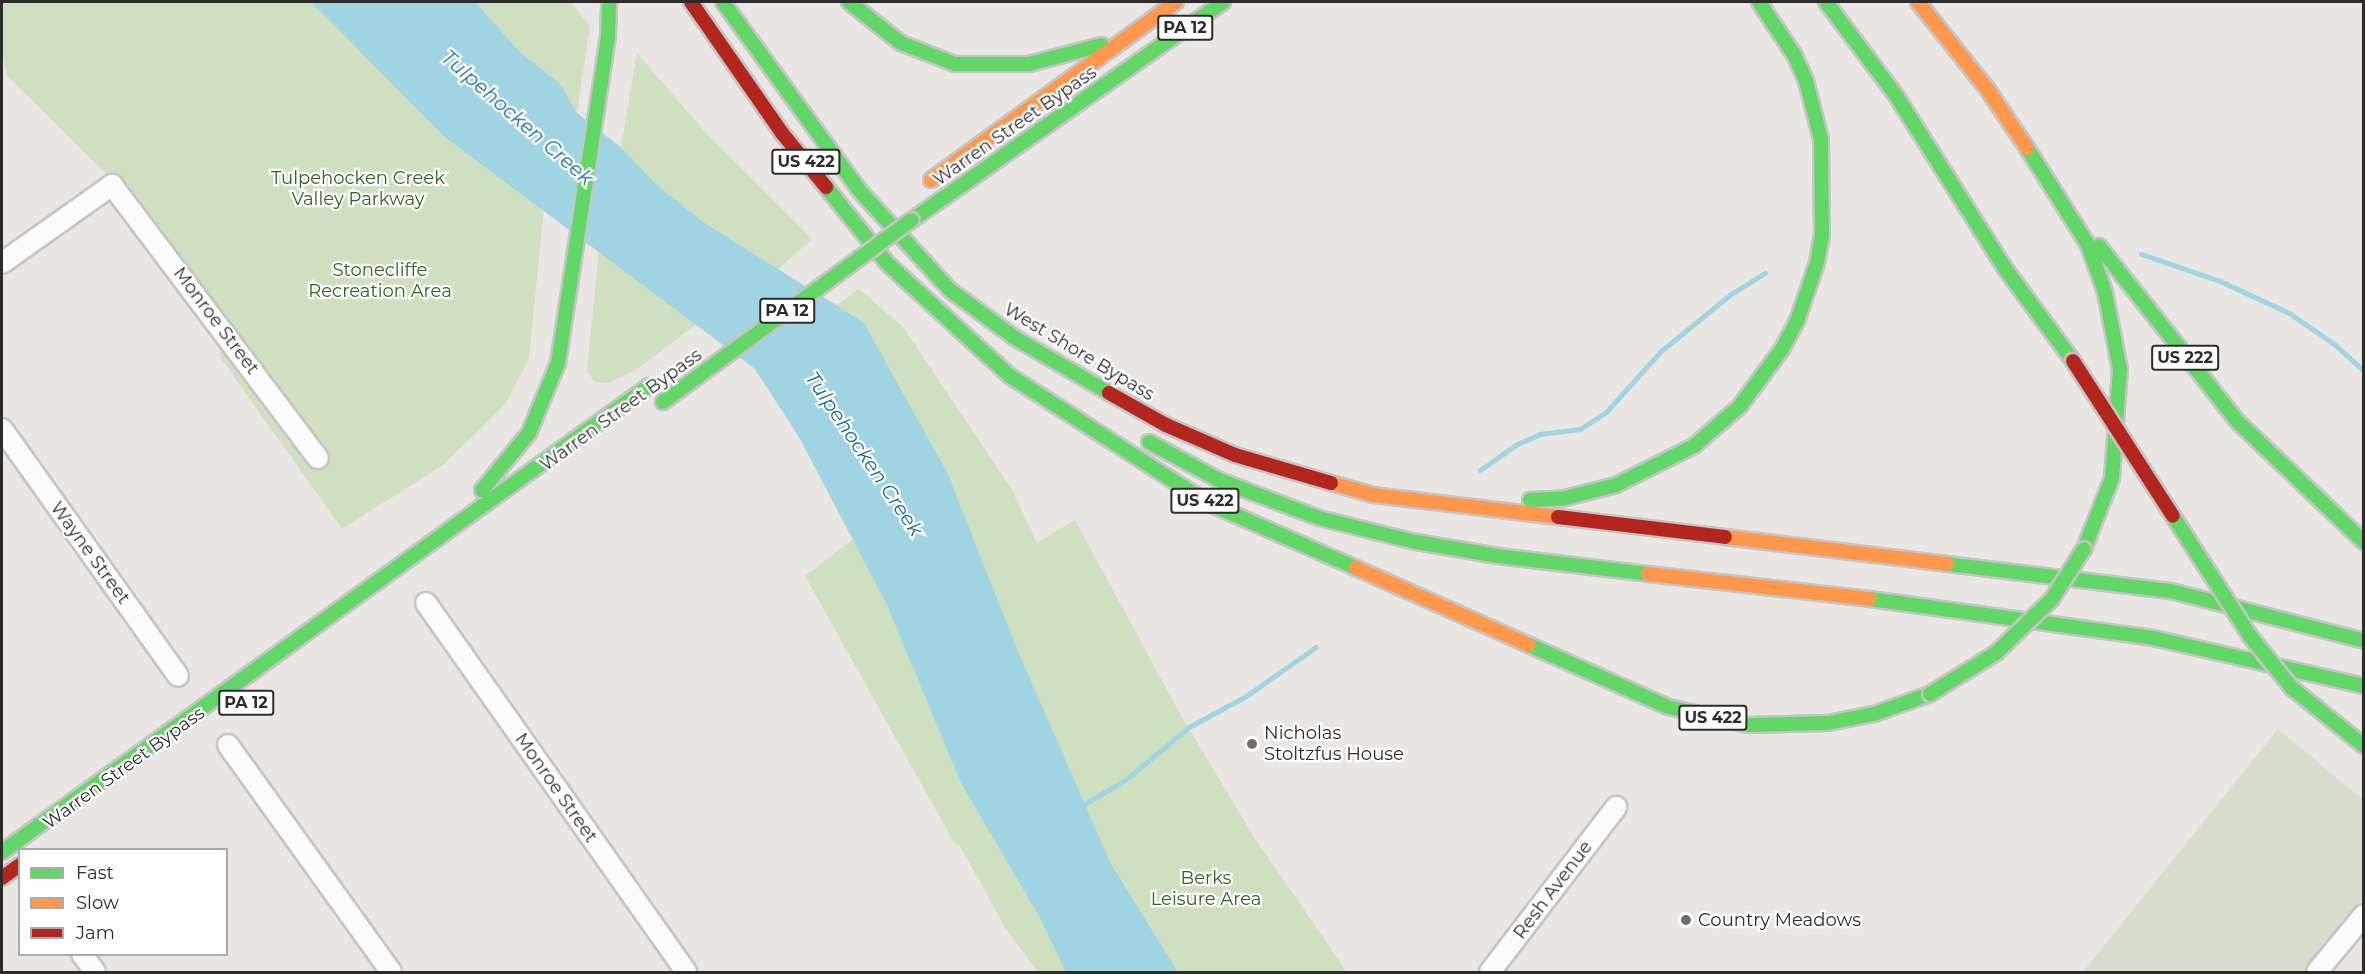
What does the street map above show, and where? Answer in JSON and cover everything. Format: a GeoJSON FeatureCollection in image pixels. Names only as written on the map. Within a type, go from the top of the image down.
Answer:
{"type":"FeatureCollection","features":[{"type":"Feature","properties":{"kind":"highway"},"geometry":{"type":"LineString","coordinates":[[436,540],[498,472],[529,433],[551,387],[563,338],[608,35],[609,2]]}},
{"type":"Feature","properties":{"kind":"highway","name":"US 422"},"geometry":{"type":"LineString","coordinates":[[691,2],[782,133],[887,263],[935,311],[1010,376],[1208,503],[1668,707],[1749,725],[1803,726],[1856,720],[1930,694],[1996,653],[2052,599],[2084,549],[2112,478],[2120,369],[2105,292],[2088,245],[2030,153]]}},
{"type":"Feature","properties":{"kind":"highway","name":"West Shore Bypass"},"geometry":{"type":"LineString","coordinates":[[723,2],[858,190],[950,290],[1015,338],[1166,425],[1235,455],[1373,495]]}},
{"type":"Feature","properties":{"kind":"highway"},"geometry":{"type":"LineString","coordinates":[[849,2],[901,43],[938,59],[973,66],[1046,61],[1129,35]]}},
{"type":"Feature","properties":{"kind":"highway","name":"Warren Street Bypass"},"geometry":{"type":"LineString","coordinates":[[917,190],[1176,2]]}},
{"type":"Feature","properties":{"kind":"highway","name":"Warren Street Bypass"},"geometry":{"type":"LineString","coordinates":[[658,406],[912,220],[1223,2]]}},
{"type":"Feature","properties":{"kind":"highway"},"geometry":{"type":"LineString","coordinates":[[1373,495],[1491,502],[1565,498],[1616,485],[1694,446],[1740,406],[1782,350],[1809,293],[1822,235],[1824,194],[1821,139],[1806,81],[1790,48],[1759,2]]}},
{"type":"Feature","properties":{"kind":"highway"},"geometry":{"type":"LineString","coordinates":[[1826,2],[1897,97],[2004,267],[2073,361],[2250,636],[2292,688],[2364,746]]}},
{"type":"Feature","properties":{"kind":"highway","name":"US 222"},"geometry":{"type":"LineString","coordinates":[[1918,2],[1988,90],[2030,153],[2170,341],[2239,423],[2364,542]]}},
{"type":"Feature","properties":{"kind":"highway"},"geometry":{"type":"LineString","coordinates":[[850,239],[898,204]]}},
{"type":"Feature","properties":{"kind":"highway"},"geometry":{"type":"LineString","coordinates":[[935,311],[1104,418]]}},
{"type":"Feature","properties":{"kind":"highway","name":"Warren Street Bypass"},"geometry":{"type":"LineString","coordinates":[[3,848],[654,382]]}},
{"type":"Feature","properties":{"kind":"highway"},"geometry":{"type":"LineString","coordinates":[[1136,435],[1219,480],[1319,518],[1411,541],[1497,556],[1884,601],[2153,638],[2364,686]]}},
{"type":"Feature","properties":{"kind":"highway"},"geometry":{"type":"LineString","coordinates":[[1373,495],[2171,591],[2364,640]]}},
{"type":"Feature","properties":{"kind":"highway"},"geometry":{"type":"LineString","coordinates":[[2,878],[18,866]]}},
{"type":"Feature","properties":{"kind":"street","name":"Monroe Street"},"geometry":{"type":"LineString","coordinates":[[2,263],[112,185],[318,458]]}},
{"type":"Feature","properties":{"kind":"street","name":"Wayne Street"},"geometry":{"type":"LineString","coordinates":[[2,429],[178,676]]}},
{"type":"Feature","properties":{"kind":"street","name":"Monroe Street"},"geometry":{"type":"LineString","coordinates":[[426,603],[686,972]]}},
{"type":"Feature","properties":{"kind":"street"},"geometry":{"type":"LineString","coordinates":[[228,745],[391,972]]}},
{"type":"Feature","properties":{"kind":"street","name":"Resh Avenue"},"geometry":{"type":"LineString","coordinates":[[1490,972],[1616,807]]}},
{"type":"Feature","properties":{"kind":"street"},"geometry":{"type":"LineString","coordinates":[[2317,972],[2364,915]]}},
{"type":"Feature","properties":{"kind":"street"},"geometry":{"type":"LineString","coordinates":[[83,956],[95,972]]}},
{"type":"Feature","properties":{"kind":"green space","name":"Tulpehocken Creek Valley Parkway"},"geometry":{"type":"Polygon","coordinates":[[[2,2],[570,2],[590,25],[577,113],[621,147],[637,53],[700,126],[812,239],[776,271],[837,305],[859,289],[903,327],[1011,488],[1037,543],[1075,520],[1179,712],[1254,837],[1347,972],[1038,972],[1006,929],[959,844],[956,846],[805,576],[853,539],[799,437],[755,369],[698,323],[636,370],[609,383],[595,382],[587,371],[599,248],[544,208],[529,359],[504,406],[443,465],[342,529],[218,354],[238,342],[126,186],[115,182],[7,76],[2,51],[2,2]]]}},
{"type":"Feature","properties":{"kind":"green space"},"geometry":{"type":"Polygon","coordinates":[[[2278,729],[2363,800],[2363,898],[2303,972],[2083,972],[2278,729]]]}},
{"type":"Feature","properties":{"kind":"water","name":"Tulpehocken Creek"},"geometry":{"type":"Polygon","coordinates":[[[311,2],[475,2],[520,52],[560,84],[577,113],[621,148],[659,187],[706,224],[864,323],[947,472],[1017,649],[1111,864],[1178,972],[1066,972],[1039,916],[961,783],[887,605],[799,437],[755,369],[445,137],[311,2]]]}},
{"type":"Feature","properties":{"kind":"waterway"},"geometry":{"type":"LineString","coordinates":[[2141,254],[2220,281],[2289,313],[2334,344],[2364,371]]}},
{"type":"Feature","properties":{"kind":"waterway"},"geometry":{"type":"LineString","coordinates":[[1480,470],[1517,444],[1540,434],[1580,429],[1606,412],[1661,351],[1731,294],[1765,273]]}},
{"type":"Feature","properties":{"kind":"waterway"},"geometry":{"type":"LineString","coordinates":[[1078,808],[1125,780],[1189,727],[1246,696],[1316,647]]}},
{"type":"Feature","properties":{"kind":"traffic: fast"},"geometry":{"type":"LineString","coordinates":[[482,490],[529,433],[558,363],[608,35],[609,2]]}},
{"type":"Feature","properties":{"kind":"traffic: fast"},"geometry":{"type":"LineString","coordinates":[[723,2],[859,190],[950,290],[1015,338],[1109,393]]}},
{"type":"Feature","properties":{"kind":"traffic: fast"},"geometry":{"type":"LineString","coordinates":[[849,2],[901,43],[955,64],[1029,64],[1102,45]]}},
{"type":"Feature","properties":{"kind":"traffic: fast"},"geometry":{"type":"LineString","coordinates":[[912,220],[1223,2]]}},
{"type":"Feature","properties":{"kind":"traffic: fast"},"geometry":{"type":"LineString","coordinates":[[1530,500],[1565,498],[1616,485],[1694,446],[1740,406],[1782,349],[1797,321],[1817,263],[1822,235],[1821,139],[1806,81],[1795,56],[1759,2]]}},
{"type":"Feature","properties":{"kind":"traffic: fast"},"geometry":{"type":"LineString","coordinates":[[1826,2],[1897,97],[2004,267],[2073,361]]}},
{"type":"Feature","properties":{"kind":"traffic: fast"},"geometry":{"type":"LineString","coordinates":[[2027,148],[2088,245],[2105,292],[2120,369],[2112,478],[2084,549]]}},
{"type":"Feature","properties":{"kind":"traffic: fast"},"geometry":{"type":"LineString","coordinates":[[826,187],[887,263],[1010,376],[1208,503],[1356,568]]}},
{"type":"Feature","properties":{"kind":"traffic: fast"},"geometry":{"type":"LineString","coordinates":[[663,402],[912,220]]}},
{"type":"Feature","properties":{"kind":"traffic: fast"},"geometry":{"type":"LineString","coordinates":[[2099,246],[2239,423],[2364,542]]}},
{"type":"Feature","properties":{"kind":"traffic: fast"},"geometry":{"type":"LineString","coordinates":[[2,852],[649,386]]}},
{"type":"Feature","properties":{"kind":"traffic: fast"},"geometry":{"type":"LineString","coordinates":[[1149,442],[1219,480],[1319,518],[1411,541],[1498,556],[1648,574]]}},
{"type":"Feature","properties":{"kind":"traffic: fast"},"geometry":{"type":"LineString","coordinates":[[2173,516],[2250,636],[2292,688],[2364,746]]}},
{"type":"Feature","properties":{"kind":"traffic: fast"},"geometry":{"type":"LineString","coordinates":[[1930,694],[1996,653],[2052,599],[2084,549]]}},
{"type":"Feature","properties":{"kind":"traffic: fast"},"geometry":{"type":"LineString","coordinates":[[1947,564],[2171,591],[2364,641]]}},
{"type":"Feature","properties":{"kind":"traffic: fast"},"geometry":{"type":"LineString","coordinates":[[1870,599],[2153,638],[2364,686]]}},
{"type":"Feature","properties":{"kind":"traffic: fast"},"geometry":{"type":"LineString","coordinates":[[1529,645],[1668,707],[1749,725],[1828,723],[1874,714],[1930,694]]}},
{"type":"Feature","properties":{"kind":"traffic: slow"},"geometry":{"type":"LineString","coordinates":[[931,180],[1176,2]]}},
{"type":"Feature","properties":{"kind":"traffic: slow"},"geometry":{"type":"LineString","coordinates":[[1918,2],[1988,90],[2027,148]]}},
{"type":"Feature","properties":{"kind":"traffic: slow"},"geometry":{"type":"LineString","coordinates":[[1331,483],[1373,495],[1558,517]]}},
{"type":"Feature","properties":{"kind":"traffic: slow"},"geometry":{"type":"LineString","coordinates":[[1725,537],[1947,564]]}},
{"type":"Feature","properties":{"kind":"traffic: slow"},"geometry":{"type":"LineString","coordinates":[[1356,568],[1529,645]]}},
{"type":"Feature","properties":{"kind":"traffic: slow"},"geometry":{"type":"LineString","coordinates":[[1648,574],[1870,599]]}},
{"type":"Feature","properties":{"kind":"traffic: jam"},"geometry":{"type":"LineString","coordinates":[[691,2],[782,133],[826,187]]}},
{"type":"Feature","properties":{"kind":"traffic: jam"},"geometry":{"type":"LineString","coordinates":[[2073,361],[2173,516]]}},
{"type":"Feature","properties":{"kind":"traffic: jam"},"geometry":{"type":"LineString","coordinates":[[1109,393],[1166,425],[1235,455],[1331,483]]}},
{"type":"Feature","properties":{"kind":"traffic: jam"},"geometry":{"type":"LineString","coordinates":[[1558,517],[1725,537]]}},
{"type":"Feature","properties":{"kind":"traffic: jam"},"geometry":{"type":"LineString","coordinates":[[2,878],[18,866]]}},
{"type":"Feature","properties":{"kind":"place","name":"Nicholas Stoltzfus House"},"geometry":{"type":"Point","coordinates":[1252,744]}},
{"type":"Feature","properties":{"kind":"place","name":"Country Meadows"},"geometry":{"type":"Point","coordinates":[1686,920]}},
{"type":"Feature","properties":{"kind":"park label","name":"Stonecliffe Recreation Area"},"geometry":{"type":"Point","coordinates":[380,281]}},
{"type":"Feature","properties":{"kind":"park label","name":"Berks Leisure Area"},"geometry":{"type":"Point","coordinates":[1206,889]}}]}
